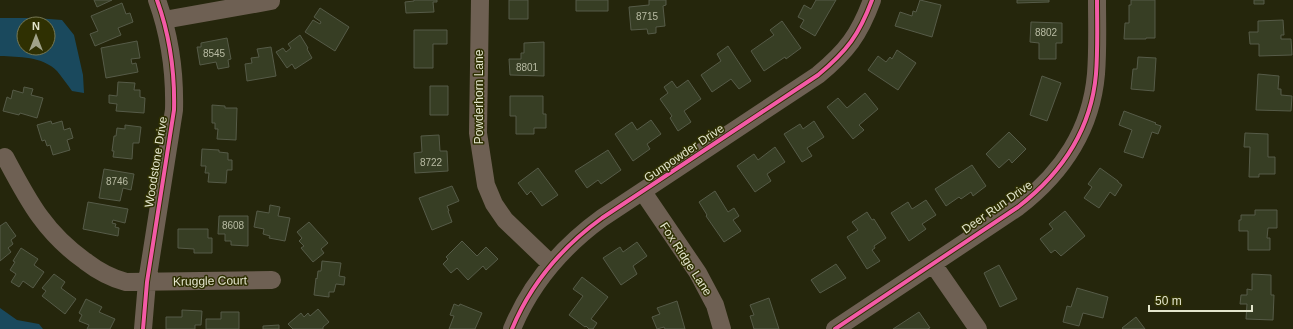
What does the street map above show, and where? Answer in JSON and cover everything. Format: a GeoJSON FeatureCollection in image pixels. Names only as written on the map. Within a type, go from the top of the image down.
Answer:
{"type":"FeatureCollection","features":[{"type":"Feature","properties":{"kind":"street","name":"Woodstone Drive"},"geometry":{"type":"LineString","coordinates":[[144,329],[147,282],[174,110],[174,71],[170,45],[158,0]]}},
{"type":"Feature","properties":{"kind":"street","name":"Powderhorn Lane"},"geometry":{"type":"LineString","coordinates":[[480,0],[478,132],[486,185],[494,204],[505,220],[552,264]]}},
{"type":"Feature","properties":{"kind":"street","name":"Gunpowder Drive"},"geometry":{"type":"LineString","coordinates":[[512,329],[531,291],[552,264],[585,230],[828,67],[854,39],[863,23],[872,0]]}},
{"type":"Feature","properties":{"kind":"street","name":"Deer Run Drive"},"geometry":{"type":"LineString","coordinates":[[835,329],[1028,199],[1052,178],[1070,153],[1085,124],[1093,93],[1096,68],[1097,0]]}},
{"type":"Feature","properties":{"kind":"street"},"geometry":{"type":"LineString","coordinates":[[164,20],[271,1]]}},
{"type":"Feature","properties":{"kind":"street","name":"Kruggle Court"},"geometry":{"type":"LineString","coordinates":[[4,157],[34,211],[46,226],[65,246],[106,275],[126,282],[272,280]]}},
{"type":"Feature","properties":{"kind":"street","name":"Fox Ridge Lane"},"geometry":{"type":"LineString","coordinates":[[642,192],[698,273],[715,304],[722,329]]}},
{"type":"Feature","properties":{"kind":"street"},"geometry":{"type":"LineString","coordinates":[[933,264],[978,329]]}},
{"type":"Feature","properties":{"kind":"water"},"geometry":{"type":"Polygon","coordinates":[[[0,18],[16,18],[16,56],[56,56],[56,20],[62,20],[74,35],[83,75],[84,93],[72,91],[57,71],[44,62],[30,58],[0,56],[0,18]]]}},
{"type":"Feature","properties":{"kind":"water"},"geometry":{"type":"Polygon","coordinates":[[[0,308],[17,320],[39,324],[43,329],[0,329],[0,308]]]}},
{"type":"Feature","properties":{"kind":"building"},"geometry":{"type":"Polygon","coordinates":[[[94,0],[112,0],[97,7],[94,0]]]}},
{"type":"Feature","properties":{"kind":"building"},"geometry":{"type":"Polygon","coordinates":[[[414,0],[437,0],[437,2],[433,2],[434,12],[406,13],[405,2],[414,0]]]}},
{"type":"Feature","properties":{"kind":"building"},"geometry":{"type":"Polygon","coordinates":[[[509,0],[528,0],[528,19],[509,19],[509,0]]]}},
{"type":"Feature","properties":{"kind":"building"},"geometry":{"type":"Polygon","coordinates":[[[576,0],[608,0],[608,11],[576,11],[576,0]]]}},
{"type":"Feature","properties":{"kind":"building"},"geometry":{"type":"Polygon","coordinates":[[[649,0],[666,0],[666,5],[663,6],[665,26],[656,27],[656,33],[648,34],[647,29],[631,30],[629,7],[649,5],[649,0]]]}},
{"type":"Feature","properties":{"kind":"building"},"geometry":{"type":"Polygon","coordinates":[[[816,0],[836,0],[815,36],[800,27],[804,20],[798,17],[804,5],[811,9],[816,0]]]}},
{"type":"Feature","properties":{"kind":"building"},"geometry":{"type":"Polygon","coordinates":[[[920,0],[941,5],[932,37],[895,26],[900,12],[912,16],[913,11],[916,12],[920,0]]]}},
{"type":"Feature","properties":{"kind":"building"},"geometry":{"type":"Polygon","coordinates":[[[1017,0],[1049,0],[1049,2],[1017,3],[1017,0]]]}},
{"type":"Feature","properties":{"kind":"building"},"geometry":{"type":"Polygon","coordinates":[[[1131,0],[1155,0],[1155,38],[1124,39],[1125,23],[1129,23],[1129,5],[1131,5],[1131,0]]]}},
{"type":"Feature","properties":{"kind":"building"},"geometry":{"type":"Polygon","coordinates":[[[1254,0],[1264,0],[1264,4],[1254,4],[1254,0]]]}},
{"type":"Feature","properties":{"kind":"building"},"geometry":{"type":"Polygon","coordinates":[[[122,3],[126,14],[130,13],[133,22],[118,28],[121,35],[95,46],[90,34],[98,31],[91,16],[122,3]]]}},
{"type":"Feature","properties":{"kind":"building"},"geometry":{"type":"Polygon","coordinates":[[[320,8],[349,27],[335,51],[305,32],[313,20],[320,24],[321,22],[314,17],[320,8]]]}},
{"type":"Feature","properties":{"kind":"building"},"geometry":{"type":"Polygon","coordinates":[[[1283,20],[1284,35],[1281,35],[1281,39],[1291,39],[1292,55],[1259,56],[1259,44],[1250,44],[1249,32],[1258,32],[1258,21],[1283,20]]]}},
{"type":"Feature","properties":{"kind":"building"},"geometry":{"type":"Polygon","coordinates":[[[782,21],[801,48],[786,59],[785,57],[764,71],[751,51],[774,35],[770,30],[782,21]]]}},
{"type":"Feature","properties":{"kind":"building"},"geometry":{"type":"Polygon","coordinates":[[[1031,22],[1062,23],[1062,43],[1056,43],[1056,59],[1039,59],[1039,43],[1030,42],[1031,22]]]}},
{"type":"Feature","properties":{"kind":"building"},"geometry":{"type":"Polygon","coordinates":[[[414,30],[447,30],[447,44],[433,44],[433,68],[414,68],[414,30]]]}},
{"type":"Feature","properties":{"kind":"building"},"geometry":{"type":"Polygon","coordinates":[[[300,35],[312,58],[295,69],[292,64],[287,68],[276,52],[283,48],[286,52],[291,48],[288,44],[300,35]]]}},
{"type":"Feature","properties":{"kind":"building"},"geometry":{"type":"Polygon","coordinates":[[[227,38],[231,59],[228,60],[229,67],[218,69],[216,62],[200,65],[197,47],[201,47],[201,43],[227,38]]]}},
{"type":"Feature","properties":{"kind":"building"},"geometry":{"type":"Polygon","coordinates":[[[137,41],[140,58],[131,59],[132,64],[136,63],[138,72],[106,78],[101,48],[137,41]]]}},
{"type":"Feature","properties":{"kind":"building"},"geometry":{"type":"Polygon","coordinates":[[[544,42],[544,76],[510,75],[509,59],[521,59],[521,53],[524,53],[524,43],[544,42]]]}},
{"type":"Feature","properties":{"kind":"building"},"geometry":{"type":"Polygon","coordinates":[[[728,46],[751,81],[739,89],[731,79],[712,92],[701,75],[721,61],[717,54],[728,46]]]}},
{"type":"Feature","properties":{"kind":"building"},"geometry":{"type":"Polygon","coordinates":[[[271,47],[276,76],[247,81],[245,64],[252,63],[251,58],[259,57],[257,49],[271,47]]]}},
{"type":"Feature","properties":{"kind":"building"},"geometry":{"type":"Polygon","coordinates":[[[897,50],[916,63],[898,90],[868,70],[878,56],[886,62],[890,57],[892,59],[897,50]]]}},
{"type":"Feature","properties":{"kind":"building"},"geometry":{"type":"Polygon","coordinates":[[[1138,57],[1156,58],[1154,91],[1131,89],[1133,69],[1137,69],[1138,57]]]}},
{"type":"Feature","properties":{"kind":"building"},"geometry":{"type":"Polygon","coordinates":[[[1258,74],[1279,76],[1278,89],[1281,89],[1281,95],[1292,96],[1291,111],[1256,110],[1258,74]]]}},
{"type":"Feature","properties":{"kind":"building"},"geometry":{"type":"Polygon","coordinates":[[[1042,76],[1061,83],[1047,121],[1030,115],[1042,76]]]}},
{"type":"Feature","properties":{"kind":"building"},"geometry":{"type":"Polygon","coordinates":[[[688,80],[701,99],[684,111],[691,122],[678,131],[670,118],[672,116],[660,99],[668,93],[664,87],[672,81],[677,88],[688,80]]]}},
{"type":"Feature","properties":{"kind":"building"},"geometry":{"type":"Polygon","coordinates":[[[118,82],[135,83],[134,90],[140,90],[140,97],[145,98],[144,113],[116,111],[117,104],[109,103],[109,95],[117,96],[118,82]]]}},
{"type":"Feature","properties":{"kind":"building"},"geometry":{"type":"Polygon","coordinates":[[[430,86],[448,86],[448,115],[430,115],[430,86]]]}},
{"type":"Feature","properties":{"kind":"building"},"geometry":{"type":"Polygon","coordinates":[[[24,87],[33,89],[31,95],[43,98],[37,118],[20,113],[19,115],[3,111],[7,97],[11,99],[13,90],[23,93],[24,87]]]}},
{"type":"Feature","properties":{"kind":"building"},"geometry":{"type":"Polygon","coordinates":[[[865,93],[878,109],[859,125],[864,130],[853,139],[827,107],[838,98],[847,108],[865,93]]]}},
{"type":"Feature","properties":{"kind":"building"},"geometry":{"type":"Polygon","coordinates":[[[510,96],[543,96],[543,114],[546,114],[546,128],[534,128],[534,134],[516,134],[516,116],[510,116],[510,96]]]}},
{"type":"Feature","properties":{"kind":"building"},"geometry":{"type":"Polygon","coordinates":[[[212,105],[225,106],[225,108],[237,108],[236,140],[217,139],[218,129],[215,129],[215,123],[212,123],[212,105]]]}},
{"type":"Feature","properties":{"kind":"building"},"geometry":{"type":"Polygon","coordinates":[[[1124,111],[1161,126],[1158,134],[1152,132],[1143,158],[1124,152],[1132,130],[1119,125],[1124,111]]]}},
{"type":"Feature","properties":{"kind":"building"},"geometry":{"type":"Polygon","coordinates":[[[651,120],[661,134],[647,144],[650,149],[633,161],[615,134],[632,122],[637,130],[651,120]]]}},
{"type":"Feature","properties":{"kind":"building"},"geometry":{"type":"Polygon","coordinates":[[[51,121],[52,124],[62,121],[64,130],[70,128],[73,138],[67,140],[70,150],[53,155],[50,145],[47,146],[45,140],[42,141],[37,125],[51,121]]]}},
{"type":"Feature","properties":{"kind":"building"},"geometry":{"type":"Polygon","coordinates":[[[814,121],[824,137],[807,148],[812,156],[802,162],[784,134],[800,124],[803,129],[814,121]]]}},
{"type":"Feature","properties":{"kind":"building"},"geometry":{"type":"Polygon","coordinates":[[[125,125],[141,127],[139,143],[133,143],[132,159],[113,157],[114,151],[112,151],[114,136],[116,136],[117,128],[125,129],[125,125]]]}},
{"type":"Feature","properties":{"kind":"building"},"geometry":{"type":"Polygon","coordinates":[[[1009,132],[1026,149],[1012,163],[1009,159],[999,168],[986,154],[1009,132]]]}},
{"type":"Feature","properties":{"kind":"building"},"geometry":{"type":"Polygon","coordinates":[[[1245,133],[1268,134],[1268,157],[1275,157],[1275,174],[1259,174],[1259,177],[1249,177],[1250,147],[1244,147],[1245,133]]]}},
{"type":"Feature","properties":{"kind":"building"},"geometry":{"type":"Polygon","coordinates":[[[439,135],[440,151],[447,151],[448,171],[415,173],[414,153],[422,152],[421,136],[439,135]]]}},
{"type":"Feature","properties":{"kind":"building"},"geometry":{"type":"Polygon","coordinates":[[[775,147],[785,162],[767,174],[771,181],[755,192],[737,166],[754,154],[758,160],[775,147]]]}},
{"type":"Feature","properties":{"kind":"building"},"geometry":{"type":"Polygon","coordinates":[[[202,149],[219,150],[219,152],[228,153],[228,160],[232,160],[232,170],[227,170],[226,183],[208,182],[209,173],[205,173],[206,166],[201,166],[202,149]]]}},
{"type":"Feature","properties":{"kind":"building"},"geometry":{"type":"Polygon","coordinates":[[[608,150],[621,170],[601,184],[598,180],[587,188],[575,171],[608,150]]]}},
{"type":"Feature","properties":{"kind":"building"},"geometry":{"type":"Polygon","coordinates":[[[972,165],[986,186],[973,196],[971,192],[961,199],[959,197],[946,206],[935,189],[972,165]]]}},
{"type":"Feature","properties":{"kind":"building"},"geometry":{"type":"Polygon","coordinates":[[[538,168],[558,195],[542,206],[531,191],[527,195],[518,183],[538,168]]]}},
{"type":"Feature","properties":{"kind":"building"},"geometry":{"type":"Polygon","coordinates":[[[1100,168],[1122,185],[1115,196],[1110,192],[1099,208],[1084,198],[1092,187],[1088,184],[1100,168]]]}},
{"type":"Feature","properties":{"kind":"building"},"geometry":{"type":"Polygon","coordinates":[[[104,169],[134,174],[131,190],[123,188],[120,201],[99,198],[104,169]]]}},
{"type":"Feature","properties":{"kind":"building"},"geometry":{"type":"Polygon","coordinates":[[[452,186],[459,201],[447,206],[452,222],[432,230],[419,198],[452,186]]]}},
{"type":"Feature","properties":{"kind":"building"},"geometry":{"type":"Polygon","coordinates":[[[715,191],[728,212],[734,208],[739,216],[733,220],[741,231],[724,242],[706,216],[707,215],[699,202],[715,191]]]}},
{"type":"Feature","properties":{"kind":"building"},"geometry":{"type":"Polygon","coordinates":[[[926,200],[936,215],[922,224],[926,229],[909,241],[891,213],[908,202],[912,209],[926,200]]]}},
{"type":"Feature","properties":{"kind":"building"},"geometry":{"type":"Polygon","coordinates":[[[88,202],[128,209],[125,223],[113,220],[112,223],[116,224],[115,227],[119,228],[118,236],[83,229],[88,202]]]}},
{"type":"Feature","properties":{"kind":"building"},"geometry":{"type":"Polygon","coordinates":[[[270,205],[280,207],[278,216],[290,218],[285,241],[269,238],[270,236],[263,234],[264,229],[254,227],[257,211],[269,213],[270,205]]]}},
{"type":"Feature","properties":{"kind":"building"},"geometry":{"type":"Polygon","coordinates":[[[1255,210],[1277,210],[1277,228],[1268,228],[1267,238],[1270,238],[1270,250],[1248,250],[1248,231],[1239,231],[1239,220],[1241,220],[1241,215],[1255,215],[1255,210]]]}},
{"type":"Feature","properties":{"kind":"building"},"geometry":{"type":"Polygon","coordinates":[[[1065,211],[1085,236],[1061,256],[1055,250],[1051,253],[1040,239],[1053,229],[1049,224],[1065,211]]]}},
{"type":"Feature","properties":{"kind":"building"},"geometry":{"type":"Polygon","coordinates":[[[867,212],[872,220],[874,219],[886,238],[874,246],[875,248],[872,250],[880,261],[867,269],[847,237],[858,230],[852,222],[867,212]]]}},
{"type":"Feature","properties":{"kind":"building"},"geometry":{"type":"Polygon","coordinates":[[[219,216],[248,216],[248,246],[231,245],[231,241],[225,241],[225,234],[218,234],[219,216]]]}},
{"type":"Feature","properties":{"kind":"building"},"geometry":{"type":"Polygon","coordinates":[[[6,222],[16,236],[11,240],[13,244],[8,248],[11,252],[0,261],[0,226],[6,222]]]}},
{"type":"Feature","properties":{"kind":"building"},"geometry":{"type":"Polygon","coordinates":[[[309,222],[328,243],[321,249],[324,253],[313,262],[301,248],[304,246],[299,241],[302,238],[297,232],[309,222]]]}},
{"type":"Feature","properties":{"kind":"building"},"geometry":{"type":"Polygon","coordinates":[[[178,229],[208,229],[208,238],[212,238],[212,253],[194,253],[194,249],[178,248],[178,229]]]}},
{"type":"Feature","properties":{"kind":"building"},"geometry":{"type":"Polygon","coordinates":[[[462,241],[477,256],[486,247],[498,259],[486,270],[483,266],[468,280],[457,268],[451,273],[443,264],[448,259],[446,257],[462,241]]]}},
{"type":"Feature","properties":{"kind":"building"},"geometry":{"type":"Polygon","coordinates":[[[637,242],[647,256],[633,266],[637,274],[621,285],[603,258],[620,247],[623,252],[637,242]]]}},
{"type":"Feature","properties":{"kind":"building"},"geometry":{"type":"Polygon","coordinates":[[[21,248],[38,259],[34,265],[44,272],[33,288],[23,281],[19,287],[11,282],[16,274],[10,270],[15,262],[13,261],[21,248]]]}},
{"type":"Feature","properties":{"kind":"building"},"geometry":{"type":"Polygon","coordinates":[[[322,261],[341,263],[339,276],[345,277],[344,285],[336,284],[334,292],[329,292],[329,297],[314,295],[316,278],[317,279],[318,271],[321,271],[322,261]]]}},
{"type":"Feature","properties":{"kind":"building"},"geometry":{"type":"Polygon","coordinates":[[[836,264],[846,278],[820,293],[811,280],[836,264]]]}},
{"type":"Feature","properties":{"kind":"building"},"geometry":{"type":"Polygon","coordinates":[[[999,265],[1017,299],[1000,307],[984,273],[999,265]]]}},
{"type":"Feature","properties":{"kind":"building"},"geometry":{"type":"Polygon","coordinates":[[[54,274],[65,282],[61,288],[76,299],[65,314],[42,296],[46,291],[42,288],[54,274]]]}},
{"type":"Feature","properties":{"kind":"building"},"geometry":{"type":"Polygon","coordinates":[[[1252,274],[1271,275],[1271,295],[1274,295],[1273,320],[1246,319],[1247,304],[1240,304],[1241,295],[1247,295],[1247,289],[1252,290],[1252,274]]]}},
{"type":"Feature","properties":{"kind":"building"},"geometry":{"type":"Polygon","coordinates":[[[582,277],[608,297],[591,319],[597,323],[593,329],[589,329],[586,326],[585,327],[569,315],[583,296],[573,289],[582,277]]]}},
{"type":"Feature","properties":{"kind":"building"},"geometry":{"type":"Polygon","coordinates":[[[1077,288],[1108,297],[1103,318],[1083,313],[1079,326],[1063,322],[1067,306],[1071,307],[1077,288]]]}},
{"type":"Feature","properties":{"kind":"building"},"geometry":{"type":"Polygon","coordinates":[[[769,298],[779,329],[754,329],[750,316],[754,315],[750,305],[769,298]]]}},
{"type":"Feature","properties":{"kind":"building"},"geometry":{"type":"Polygon","coordinates":[[[86,299],[102,307],[99,312],[115,319],[110,329],[87,329],[89,325],[79,321],[82,315],[79,313],[86,299]]]}},
{"type":"Feature","properties":{"kind":"building"},"geometry":{"type":"Polygon","coordinates":[[[677,301],[685,329],[665,329],[664,327],[657,329],[652,317],[660,314],[657,308],[677,301]]]}},
{"type":"Feature","properties":{"kind":"building"},"geometry":{"type":"Polygon","coordinates":[[[454,304],[459,306],[460,304],[482,313],[475,329],[449,329],[454,316],[450,315],[454,304]]]}},
{"type":"Feature","properties":{"kind":"building"},"geometry":{"type":"Polygon","coordinates":[[[318,309],[329,322],[323,327],[323,329],[293,329],[288,324],[301,313],[304,317],[308,313],[310,316],[318,309]]]}},
{"type":"Feature","properties":{"kind":"building"},"geometry":{"type":"Polygon","coordinates":[[[182,310],[202,311],[201,325],[195,325],[195,329],[166,329],[166,317],[182,317],[182,310]]]}},
{"type":"Feature","properties":{"kind":"building"},"geometry":{"type":"Polygon","coordinates":[[[221,312],[239,312],[239,329],[206,329],[206,319],[221,319],[221,312]]]}},
{"type":"Feature","properties":{"kind":"building"},"geometry":{"type":"Polygon","coordinates":[[[919,312],[930,328],[893,329],[919,312]]]}},
{"type":"Feature","properties":{"kind":"building"},"geometry":{"type":"Polygon","coordinates":[[[1136,317],[1145,329],[1122,328],[1136,317]]]}},
{"type":"Feature","properties":{"kind":"building"},"geometry":{"type":"Polygon","coordinates":[[[279,325],[279,329],[263,329],[263,326],[279,325]]]}},
{"type":"Feature","properties":{"kind":"cycle path"},"geometry":{"type":"LineString","coordinates":[[143,329],[147,282],[174,110],[174,82],[171,54],[162,14],[157,0]]}},
{"type":"Feature","properties":{"kind":"cycle path"},"geometry":{"type":"LineString","coordinates":[[512,329],[528,296],[538,281],[561,254],[587,229],[818,75],[837,58],[851,42],[857,33],[872,0]]}},
{"type":"Feature","properties":{"kind":"cycle path"},"geometry":{"type":"LineString","coordinates":[[835,329],[1018,207],[1034,194],[1061,165],[1081,132],[1093,95],[1097,65],[1097,0]]}}]}
